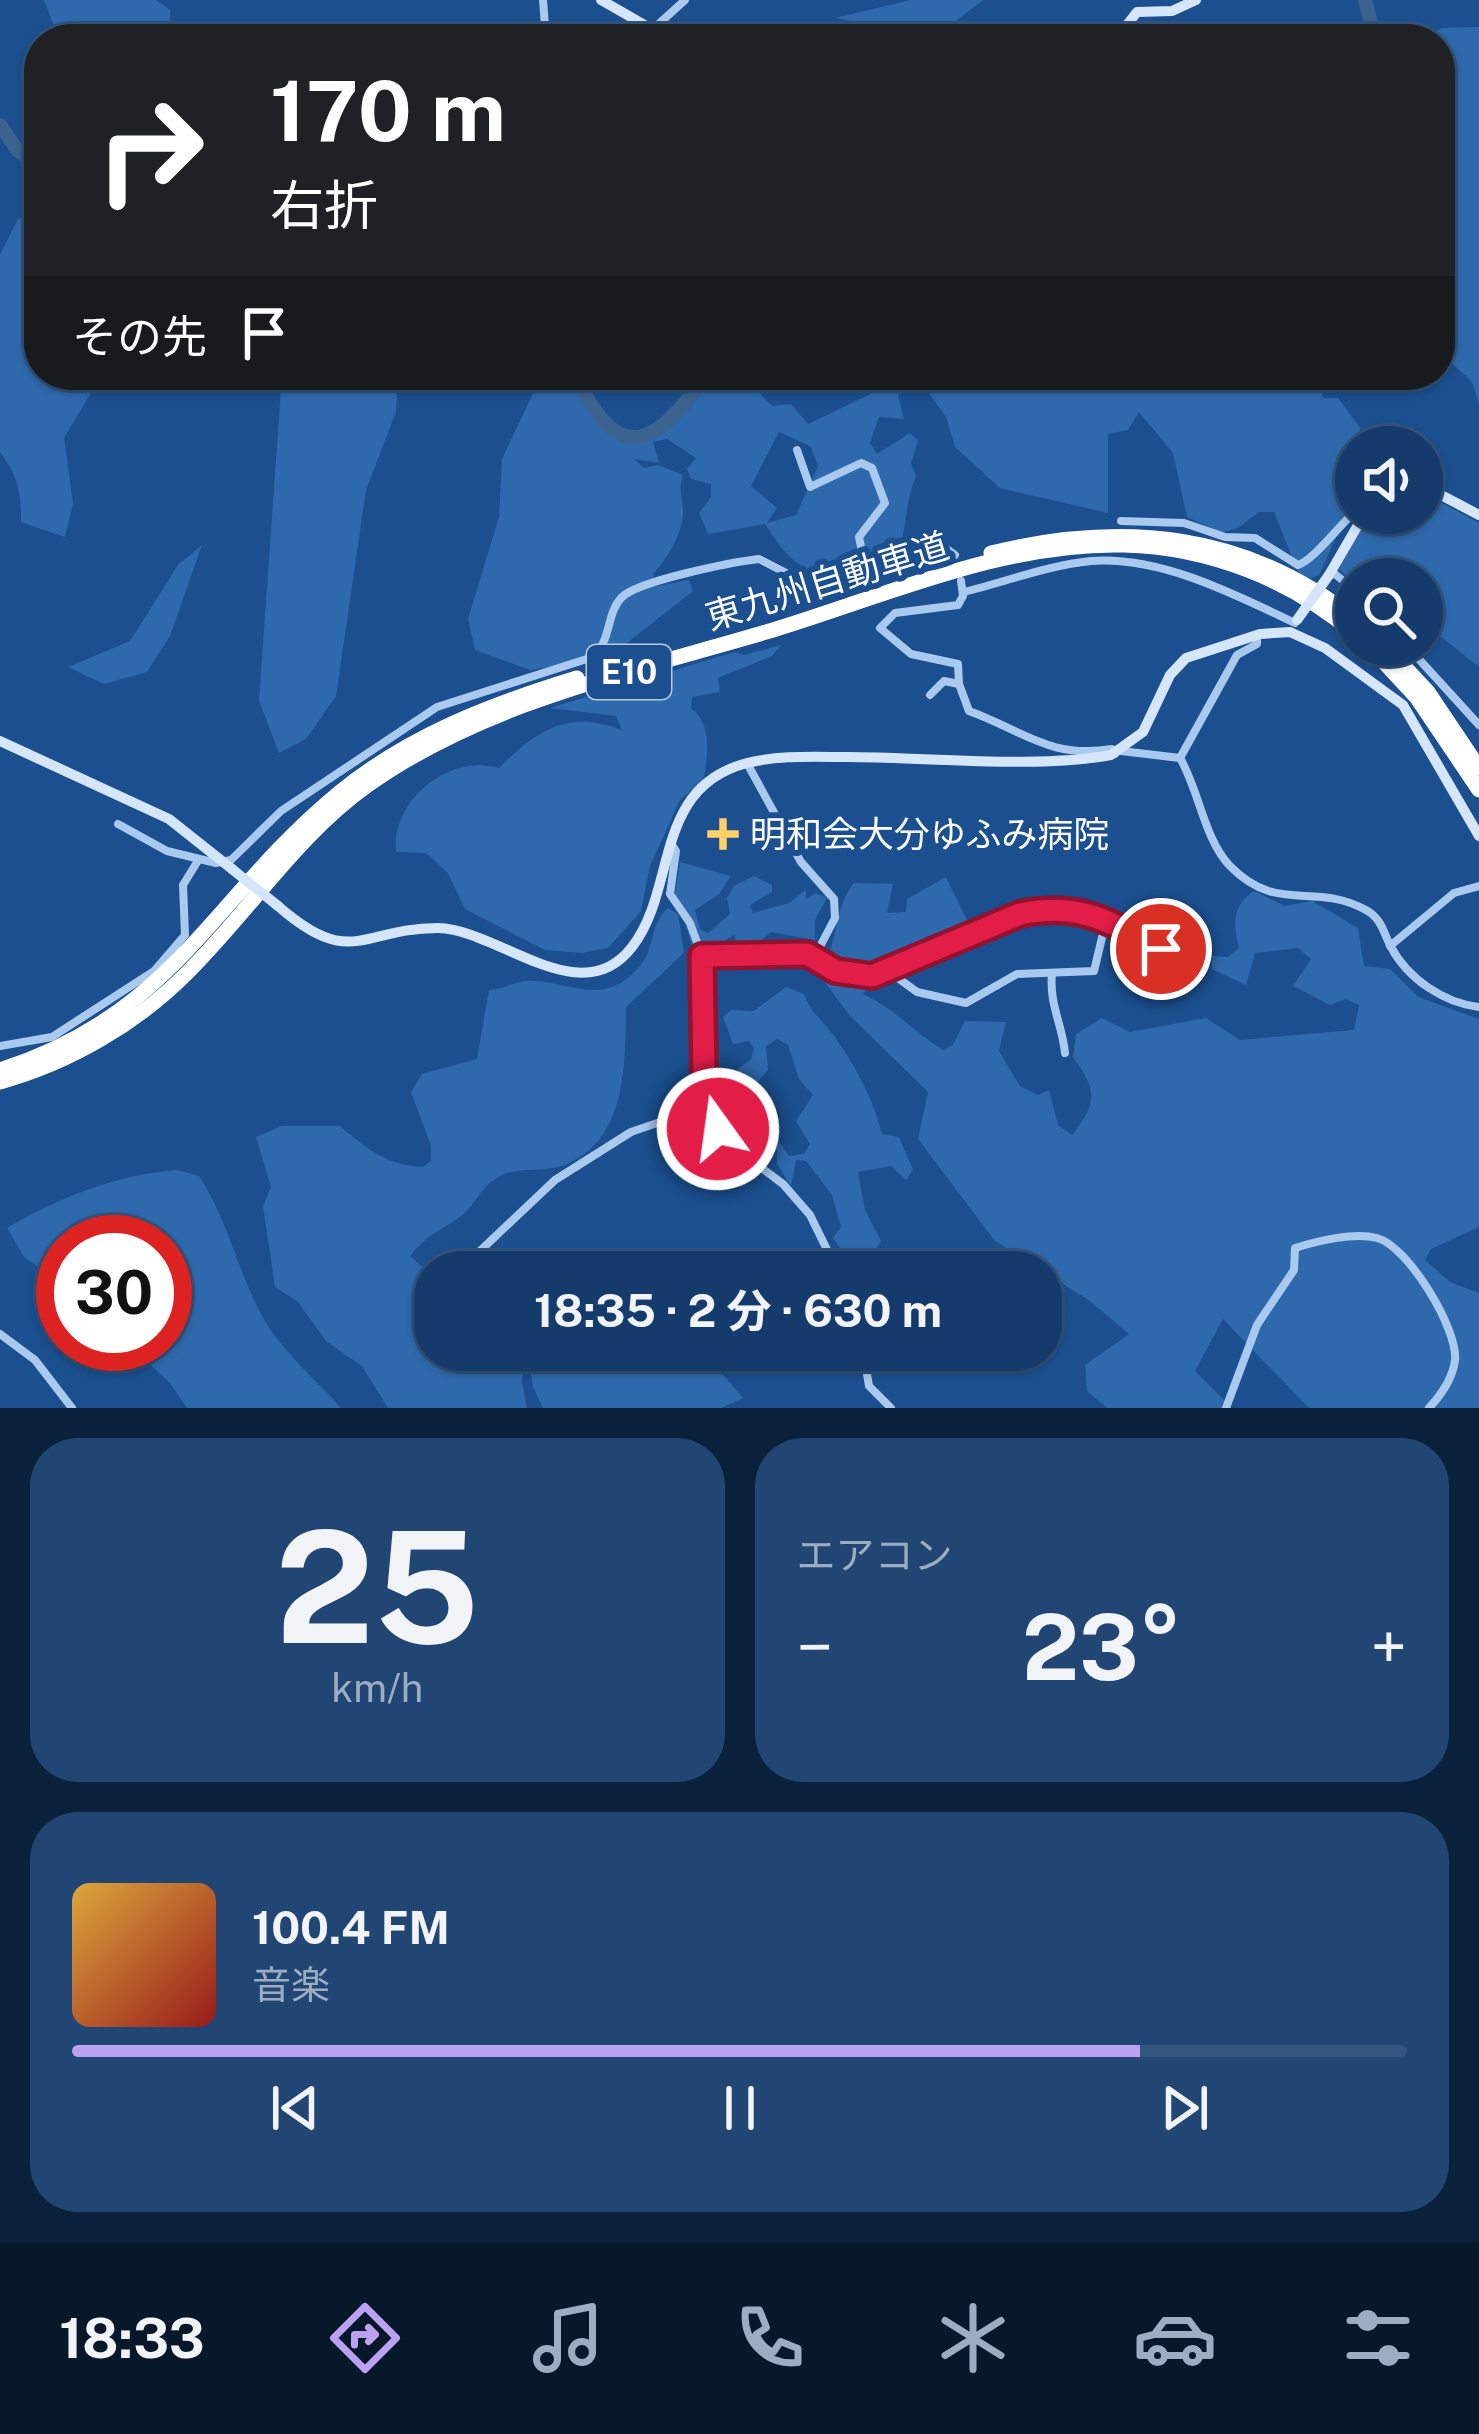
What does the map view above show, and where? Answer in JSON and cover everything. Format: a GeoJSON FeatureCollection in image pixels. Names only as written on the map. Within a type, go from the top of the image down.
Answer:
{"type":"FeatureCollection","features":[{"type":"Feature","properties":{"kind":"highway","name":"東九州自動車道"},"geometry":{"type":"LineString","coordinates":[[0,1070],[97,1028],[145,996],[292,837],[368,771],[442,728],[548,687],[939,568],[1082,536],[1148,534],[1233,551],[1296,578],[1335,605]]}},
{"type":"Feature","properties":{"kind":"highway","name":"東九州自動車道"},"geometry":{"type":"LineString","coordinates":[[0,1082],[90,1045],[152,1004],[187,974],[299,846],[388,771],[462,731],[608,678],[941,576],[1083,547],[1148,546],[1238,566],[1305,597],[1335,619]]}},
{"type":"Feature","properties":{"kind":"highway"},"geometry":{"type":"LineString","coordinates":[[1387,666],[1417,698],[1479,790]]}},
{"type":"Feature","properties":{"kind":"highway"},"geometry":{"type":"LineString","coordinates":[[1404,666],[1428,692],[1479,768]]}},
{"type":"Feature","properties":{"kind":"street"},"geometry":{"type":"LineString","coordinates":[[601,0],[643,24]]}},
{"type":"Feature","properties":{"kind":"street"},"geometry":{"type":"LineString","coordinates":[[659,24],[685,0]]}},
{"type":"Feature","properties":{"kind":"street"},"geometry":{"type":"LineString","coordinates":[[1128,24],[1137,12],[1172,10],[1196,0]]}},
{"type":"Feature","properties":{"kind":"street"},"geometry":{"type":"LineString","coordinates":[[797,450],[810,487],[861,463],[872,468],[885,502],[859,537],[867,576]]}},
{"type":"Feature","properties":{"kind":"street"},"geometry":{"type":"LineString","coordinates":[[1443,495],[1479,515]]}},
{"type":"Feature","properties":{"kind":"street"},"geometry":{"type":"LineString","coordinates":[[1121,521],[1163,521],[1225,537],[1255,538],[1298,566],[1309,561],[1335,528]]}},
{"type":"Feature","properties":{"kind":"street"},"geometry":{"type":"LineString","coordinates":[[1118,752],[1146,727],[1178,665],[1200,651],[1294,625],[1353,534]]}},
{"type":"Feature","properties":{"kind":"street"},"geometry":{"type":"LineString","coordinates":[[229,866],[281,811],[437,707],[593,657],[608,641],[617,603],[635,589],[759,559],[815,588],[867,576],[940,544],[955,555]]}},
{"type":"Feature","properties":{"kind":"street"},"geometry":{"type":"LineString","coordinates":[[1118,752],[1054,751],[1033,734],[1004,730],[969,711],[958,664],[911,654],[880,628],[895,613],[954,607],[964,592],[1072,564],[1110,561],[1196,580],[1294,625],[1403,705],[1479,836]]}},
{"type":"Feature","properties":{"kind":"street"},"geometry":{"type":"LineString","coordinates":[[1330,573],[1335,576]]}},
{"type":"Feature","properties":{"kind":"street"},"geometry":{"type":"LineString","coordinates":[[961,580],[964,592]]}},
{"type":"Feature","properties":{"kind":"street"},"geometry":{"type":"LineString","coordinates":[[1180,758],[1235,659],[1257,644],[1257,635]]}},
{"type":"Feature","properties":{"kind":"street"},"geometry":{"type":"LineString","coordinates":[[1425,666],[1479,725]]}},
{"type":"Feature","properties":{"kind":"street"},"geometry":{"type":"LineString","coordinates":[[930,695],[944,681],[959,684]]}},
{"type":"Feature","properties":{"kind":"street"},"geometry":{"type":"LineString","coordinates":[[0,741],[169,819],[312,932],[341,943],[443,928],[482,938],[538,964],[592,970],[626,954],[642,932],[669,841],[698,794],[746,764],[797,757],[1091,758],[1118,752],[1180,758]]}},
{"type":"Feature","properties":{"kind":"street"},"geometry":{"type":"LineString","coordinates":[[1180,758],[1225,860],[1241,876],[1272,896],[1316,895],[1369,911],[1390,946],[1439,997],[1479,1007]]}},
{"type":"Feature","properties":{"kind":"street"},"geometry":{"type":"LineString","coordinates":[[746,764],[802,862],[835,899],[836,919],[815,956]]}},
{"type":"Feature","properties":{"kind":"street"},"geometry":{"type":"LineString","coordinates":[[118,824],[162,850],[229,866]]}},
{"type":"Feature","properties":{"kind":"street"},"geometry":{"type":"LineString","coordinates":[[669,841],[676,850],[670,894],[690,923],[702,956],[704,1061],[723,1139],[783,1184],[811,1215],[828,1251]]}},
{"type":"Feature","properties":{"kind":"street"},"geometry":{"type":"LineString","coordinates":[[0,1046],[52,1037],[154,971],[185,934],[183,885],[200,859]]}},
{"type":"Feature","properties":{"kind":"street"},"geometry":{"type":"LineString","coordinates":[[1390,946],[1454,893],[1479,886]]}},
{"type":"Feature","properties":{"kind":"street"},"geometry":{"type":"LineString","coordinates":[[702,956],[815,956],[849,975],[886,970],[1020,914],[1107,917],[1161,949],[1203,958]]}},
{"type":"Feature","properties":{"kind":"street"},"geometry":{"type":"LineString","coordinates":[[886,970],[917,992],[958,1003],[973,1001],[1017,974],[1094,971],[1107,917]]}},
{"type":"Feature","properties":{"kind":"street"},"geometry":{"type":"LineString","coordinates":[[1052,974],[1050,1009],[1061,1027],[1065,1053]]}},
{"type":"Feature","properties":{"kind":"street"},"geometry":{"type":"LineString","coordinates":[[481,1251],[555,1180],[631,1132],[663,1121],[704,1061]]}},
{"type":"Feature","properties":{"kind":"street"},"geometry":{"type":"LineString","coordinates":[[1226,1408],[1257,1325],[1294,1270],[1294,1248],[1373,1237],[1393,1245],[1414,1268],[1452,1337],[1455,1363],[1429,1408]]}},
{"type":"Feature","properties":{"kind":"street"},"geometry":{"type":"LineString","coordinates":[[0,1334],[35,1360],[72,1408]]}},
{"type":"Feature","properties":{"kind":"street"},"geometry":{"type":"LineString","coordinates":[[866,1371],[869,1387],[891,1408]]}},
{"type":"Feature","properties":{"kind":"shaded area"},"geometry":{"type":"Polygon","coordinates":[[[44,0],[156,0],[170,10],[170,24],[53,24],[44,0]]]}},
{"type":"Feature","properties":{"kind":"shaded area"},"geometry":{"type":"Polygon","coordinates":[[[911,0],[983,0],[952,24],[867,24],[835,18],[911,0]]]}},
{"type":"Feature","properties":{"kind":"shaded area"},"geometry":{"type":"Polygon","coordinates":[[[1479,27],[1479,404],[1472,382],[1455,366],[1455,28],[1479,27]]]}},
{"type":"Feature","properties":{"kind":"shaded area"},"geometry":{"type":"Polygon","coordinates":[[[24,217],[24,390],[93,390],[64,438],[73,504],[65,537],[21,522],[17,485],[0,452],[0,255],[18,219],[24,217]]]}},
{"type":"Feature","properties":{"kind":"shaded area"},"geometry":{"type":"Polygon","coordinates":[[[281,390],[397,390],[396,412],[366,490],[336,696],[306,739],[279,753],[259,701],[281,390]]]}},
{"type":"Feature","properties":{"kind":"shaded area"},"geometry":{"type":"Polygon","coordinates":[[[535,390],[577,390],[621,432],[658,435],[691,407],[702,390],[758,390],[772,406],[791,404],[808,424],[879,390],[897,390],[904,419],[879,417],[870,443],[877,454],[910,433],[918,441],[911,463],[916,476],[898,552],[822,572],[794,561],[765,524],[708,534],[699,513],[711,497],[711,484],[691,479],[687,469],[696,458],[667,439],[653,442],[659,463],[634,459],[644,468],[658,465],[683,475],[683,513],[673,546],[653,574],[657,586],[689,580],[693,591],[608,658],[530,670],[475,650],[468,619],[499,517],[502,459],[535,390]],[[779,432],[751,486],[777,508],[767,523],[796,515],[818,466],[810,446],[779,432]]]}},
{"type":"Feature","properties":{"kind":"shaded area"},"geometry":{"type":"Polygon","coordinates":[[[927,390],[1321,390],[1324,398],[1338,398],[1359,426],[1335,426],[1338,534],[1319,575],[1309,579],[1298,572],[1274,512],[1258,512],[1240,527],[1221,533],[1187,517],[1173,453],[1139,412],[1128,430],[1108,434],[1108,513],[1000,488],[955,447],[946,417],[927,390]]]}},
{"type":"Feature","properties":{"kind":"shaded area"},"geometry":{"type":"Polygon","coordinates":[[[1443,503],[1479,523],[1479,667],[1443,638],[1443,558],[1345,558],[1358,534],[1443,534],[1443,503]]]}},
{"type":"Feature","properties":{"kind":"shaded area"},"geometry":{"type":"Polygon","coordinates":[[[202,545],[170,636],[147,672],[104,684],[68,667],[130,641],[178,565],[202,545]]]}},
{"type":"Feature","properties":{"kind":"shaded area"},"geometry":{"type":"Polygon","coordinates":[[[781,645],[772,656],[718,678],[720,692],[692,697],[691,708],[703,723],[707,742],[703,781],[680,800],[650,866],[641,911],[608,948],[582,953],[545,950],[465,909],[448,873],[426,853],[396,852],[397,833],[413,799],[442,775],[479,765],[499,768],[540,734],[569,723],[622,730],[616,716],[550,708],[734,652],[744,655],[781,645]]]}},
{"type":"Feature","properties":{"kind":"shaded area"},"geometry":{"type":"Polygon","coordinates":[[[680,862],[731,876],[719,894],[695,910],[700,929],[708,933],[730,914],[727,898],[735,885],[754,876],[772,885],[772,892],[750,905],[753,913],[789,903],[806,890],[806,899],[816,893],[827,898],[815,920],[815,940],[771,932],[750,949],[739,948],[734,935],[707,951],[692,945],[675,893],[680,862]]]}},
{"type":"Feature","properties":{"kind":"shaded area"},"geometry":{"type":"Polygon","coordinates":[[[946,877],[980,947],[973,949],[968,940],[933,961],[888,963],[863,974],[843,966],[834,974],[869,986],[863,994],[943,1050],[953,1045],[965,1021],[1006,1022],[999,1051],[1020,1086],[1038,1095],[1049,1090],[1058,1125],[1072,1135],[1091,1096],[1087,1078],[1073,1057],[1076,1034],[1102,1018],[1130,1032],[1206,1018],[1240,1040],[1354,1030],[1359,1005],[1346,999],[1330,1005],[1293,986],[1311,959],[1298,948],[1255,953],[1246,985],[1212,969],[1212,956],[1228,957],[1239,948],[1236,916],[1254,891],[1285,906],[1312,901],[1358,928],[1364,966],[1390,969],[1418,997],[1479,1019],[1479,1227],[1431,1249],[1425,1260],[1450,1282],[1479,1293],[1479,1408],[1309,1408],[1223,1319],[1195,1371],[1232,1408],[1107,1408],[1087,1391],[1085,1365],[1129,1334],[1062,1283],[1062,1251],[1011,1251],[995,1241],[918,1139],[928,1092],[850,1016],[818,973],[854,883],[893,884],[887,913],[906,912],[907,899],[946,877]]]}},
{"type":"Feature","properties":{"kind":"shaded area"},"geometry":{"type":"Polygon","coordinates":[[[668,908],[678,914],[684,953],[626,1007],[623,1076],[611,1121],[599,1140],[561,1166],[498,1177],[465,1212],[410,1256],[414,1260],[414,1371],[523,1371],[527,1408],[388,1408],[362,1366],[327,1342],[297,1301],[275,1287],[263,1206],[271,1187],[256,1137],[282,1126],[340,1126],[378,1154],[423,1167],[431,1161],[431,1146],[411,1092],[422,1074],[477,1059],[489,990],[525,981],[597,990],[611,987],[640,966],[668,908]]]}},
{"type":"Feature","properties":{"kind":"shaded area"},"geometry":{"type":"Polygon","coordinates":[[[786,987],[804,994],[864,1085],[882,1134],[899,1137],[913,1170],[906,1180],[891,1166],[858,1172],[865,1210],[881,1241],[876,1251],[843,1251],[833,1238],[841,1227],[832,1195],[806,1161],[796,1160],[791,1186],[777,1164],[777,1138],[789,1156],[804,1154],[810,1144],[796,1121],[813,1095],[799,1079],[788,1045],[777,1039],[766,1046],[768,1070],[754,1087],[743,1084],[738,1069],[751,1059],[754,1049],[749,1041],[733,1044],[723,1017],[732,1010],[754,1011],[786,987]]]}},
{"type":"Feature","properties":{"kind":"shaded area"},"geometry":{"type":"Polygon","coordinates":[[[177,1170],[199,1176],[269,1327],[341,1408],[187,1408],[157,1371],[192,1371],[192,1215],[36,1215],[36,1265],[24,1257],[7,1228],[89,1189],[177,1170]]]}},
{"type":"Feature","properties":{"kind":"shaded area"},"geometry":{"type":"Polygon","coordinates":[[[530,1371],[720,1371],[743,1398],[721,1408],[543,1408],[530,1371]]]}},
{"type":"Feature","properties":{"kind":"waterway"},"geometry":{"type":"LineString","coordinates":[[1365,0],[1371,24]]}},
{"type":"Feature","properties":{"kind":"waterway"},"geometry":{"type":"LineString","coordinates":[[0,125],[24,155]]}},
{"type":"Feature","properties":{"kind":"waterway"},"geometry":{"type":"LineString","coordinates":[[584,390],[607,424],[622,435],[638,437],[670,418],[694,390]]}},
{"type":"Feature","properties":{"kind":"place","name":"明和会大分ゆふみ病院"},"geometry":{"type":"Point","coordinates":[723,834]}},
{"type":"Feature","properties":{"kind":"route"},"geometry":{"type":"LineString","coordinates":[[718,1129],[704,1071],[702,956],[807,954],[836,971],[872,976],[1030,911],[1107,917],[1161,949]]}}]}
